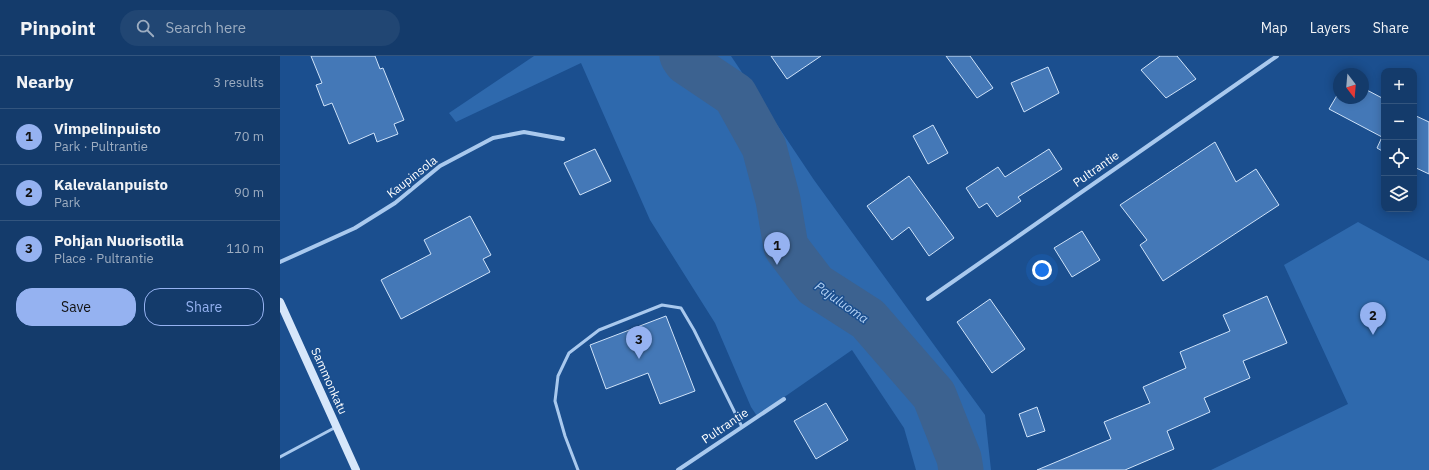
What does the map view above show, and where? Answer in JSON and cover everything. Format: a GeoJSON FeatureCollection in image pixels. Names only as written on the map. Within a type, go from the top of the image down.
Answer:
{"type":"FeatureCollection","features":[{"type":"Feature","properties":{"kind":"main road","name":"Sammonkatu"},"geometry":{"type":"LineString","coordinates":[[280,302],[356,470]]}},
{"type":"Feature","properties":{"kind":"street","name":"Pultrantie"},"geometry":{"type":"LineString","coordinates":[[928,299],[1276,56]]}},
{"type":"Feature","properties":{"kind":"street","name":"Kaupinsola"},"geometry":{"type":"LineString","coordinates":[[280,262],[355,228],[395,203],[440,166],[493,138],[524,132],[563,139]]}},
{"type":"Feature","properties":{"kind":"street","name":"Pultrantie"},"geometry":{"type":"LineString","coordinates":[[678,470],[784,399]]}},
{"type":"Feature","properties":{"kind":"lane"},"geometry":{"type":"LineString","coordinates":[[578,470],[565,436],[555,401],[558,376],[569,353],[599,330],[662,306],[681,308],[694,330],[742,427]]}},
{"type":"Feature","properties":{"kind":"lane"},"geometry":{"type":"LineString","coordinates":[[280,457],[336,427]]}},
{"type":"Feature","properties":{"kind":"shaded area"},"geometry":{"type":"Polygon","coordinates":[[[534,56],[731,56],[814,180],[985,415],[991,470],[916,470],[904,428],[852,350],[757,416],[751,407],[715,323],[650,220],[581,63],[456,122],[449,113],[534,56]]]}},
{"type":"Feature","properties":{"kind":"shaded area"},"geometry":{"type":"Polygon","coordinates":[[[1358,222],[1429,261],[1429,470],[1211,470],[1348,404],[1284,265],[1358,222]]]}},
{"type":"Feature","properties":{"kind":"building"},"geometry":{"type":"Polygon","coordinates":[[[311,56],[375,56],[380,69],[383,68],[404,120],[394,124],[398,134],[377,142],[374,133],[349,144],[332,103],[324,106],[316,85],[322,83],[311,56]]]}},
{"type":"Feature","properties":{"kind":"building"},"geometry":{"type":"Polygon","coordinates":[[[771,56],[821,56],[787,79],[771,56]]]}},
{"type":"Feature","properties":{"kind":"building"},"geometry":{"type":"Polygon","coordinates":[[[946,56],[970,56],[993,88],[977,98],[946,56]]]}},
{"type":"Feature","properties":{"kind":"building"},"geometry":{"type":"Polygon","coordinates":[[[1160,56],[1177,56],[1196,79],[1166,98],[1141,70],[1160,56]]]}},
{"type":"Feature","properties":{"kind":"building"},"geometry":{"type":"Polygon","coordinates":[[[1048,67],[1059,93],[1024,112],[1011,83],[1048,67]]]}},
{"type":"Feature","properties":{"kind":"building"},"geometry":{"type":"Polygon","coordinates":[[[1369,91],[1381,97],[1381,136],[1329,109],[1333,102],[1333,104],[1369,104],[1369,91]]]}},
{"type":"Feature","properties":{"kind":"building"},"geometry":{"type":"Polygon","coordinates":[[[1417,116],[1429,122],[1429,174],[1417,168],[1417,116]]]}},
{"type":"Feature","properties":{"kind":"building"},"geometry":{"type":"Polygon","coordinates":[[[933,125],[948,153],[928,164],[913,136],[933,125]]]}},
{"type":"Feature","properties":{"kind":"building"},"geometry":{"type":"Polygon","coordinates":[[[1381,139],[1381,150],[1377,148],[1381,139]]]}},
{"type":"Feature","properties":{"kind":"building"},"geometry":{"type":"Polygon","coordinates":[[[1215,142],[1236,182],[1256,169],[1279,205],[1163,281],[1140,245],[1147,240],[1120,205],[1215,142]]]}},
{"type":"Feature","properties":{"kind":"building"},"geometry":{"type":"Polygon","coordinates":[[[595,149],[611,181],[580,195],[564,163],[595,149]]]}},
{"type":"Feature","properties":{"kind":"building"},"geometry":{"type":"Polygon","coordinates":[[[1049,149],[1062,169],[1018,197],[1021,201],[997,217],[987,203],[979,208],[966,188],[998,167],[1005,177],[1049,149]]]}},
{"type":"Feature","properties":{"kind":"building"},"geometry":{"type":"Polygon","coordinates":[[[909,176],[954,238],[929,256],[909,227],[892,240],[867,206],[909,176]]]}},
{"type":"Feature","properties":{"kind":"building"},"geometry":{"type":"Polygon","coordinates":[[[470,216],[491,255],[483,259],[490,272],[401,319],[381,280],[431,254],[424,240],[470,216]]]}},
{"type":"Feature","properties":{"kind":"building"},"geometry":{"type":"Polygon","coordinates":[[[1082,231],[1100,260],[1072,277],[1054,248],[1082,231]]]}},
{"type":"Feature","properties":{"kind":"building"},"geometry":{"type":"Polygon","coordinates":[[[1267,296],[1287,343],[1243,361],[1250,378],[1204,398],[1210,412],[1167,431],[1174,449],[1125,470],[1037,470],[1111,439],[1104,422],[1150,403],[1143,387],[1186,368],[1180,352],[1230,331],[1223,315],[1267,296]]]}},
{"type":"Feature","properties":{"kind":"building"},"geometry":{"type":"Polygon","coordinates":[[[990,299],[1025,349],[992,373],[957,322],[990,299]]]}},
{"type":"Feature","properties":{"kind":"building"},"geometry":{"type":"Polygon","coordinates":[[[666,316],[695,391],[660,404],[648,373],[606,389],[590,345],[666,316]]]}},
{"type":"Feature","properties":{"kind":"building"},"geometry":{"type":"Polygon","coordinates":[[[826,403],[848,440],[816,459],[794,421],[826,403]]]}},
{"type":"Feature","properties":{"kind":"building"},"geometry":{"type":"Polygon","coordinates":[[[1037,407],[1045,431],[1027,437],[1019,414],[1037,407]]]}},
{"type":"Feature","properties":{"kind":"waterway","name":"Pajuluoma"},"geometry":{"type":"LineString","coordinates":[[682,56],[686,62],[735,95],[764,147],[778,200],[786,247],[815,285],[868,319],[934,395],[959,458],[961,470]]}},
{"type":"Feature","properties":{"kind":"place","name":"Vimpelinpuisto"},"geometry":{"type":"Point","coordinates":[777,265]}},
{"type":"Feature","properties":{"kind":"place","name":"Kalevalanpuisto"},"geometry":{"type":"Point","coordinates":[1373,335]}},
{"type":"Feature","properties":{"kind":"place","name":"Pohjan Nuorisotila"},"geometry":{"type":"Point","coordinates":[639,359]}}]}
